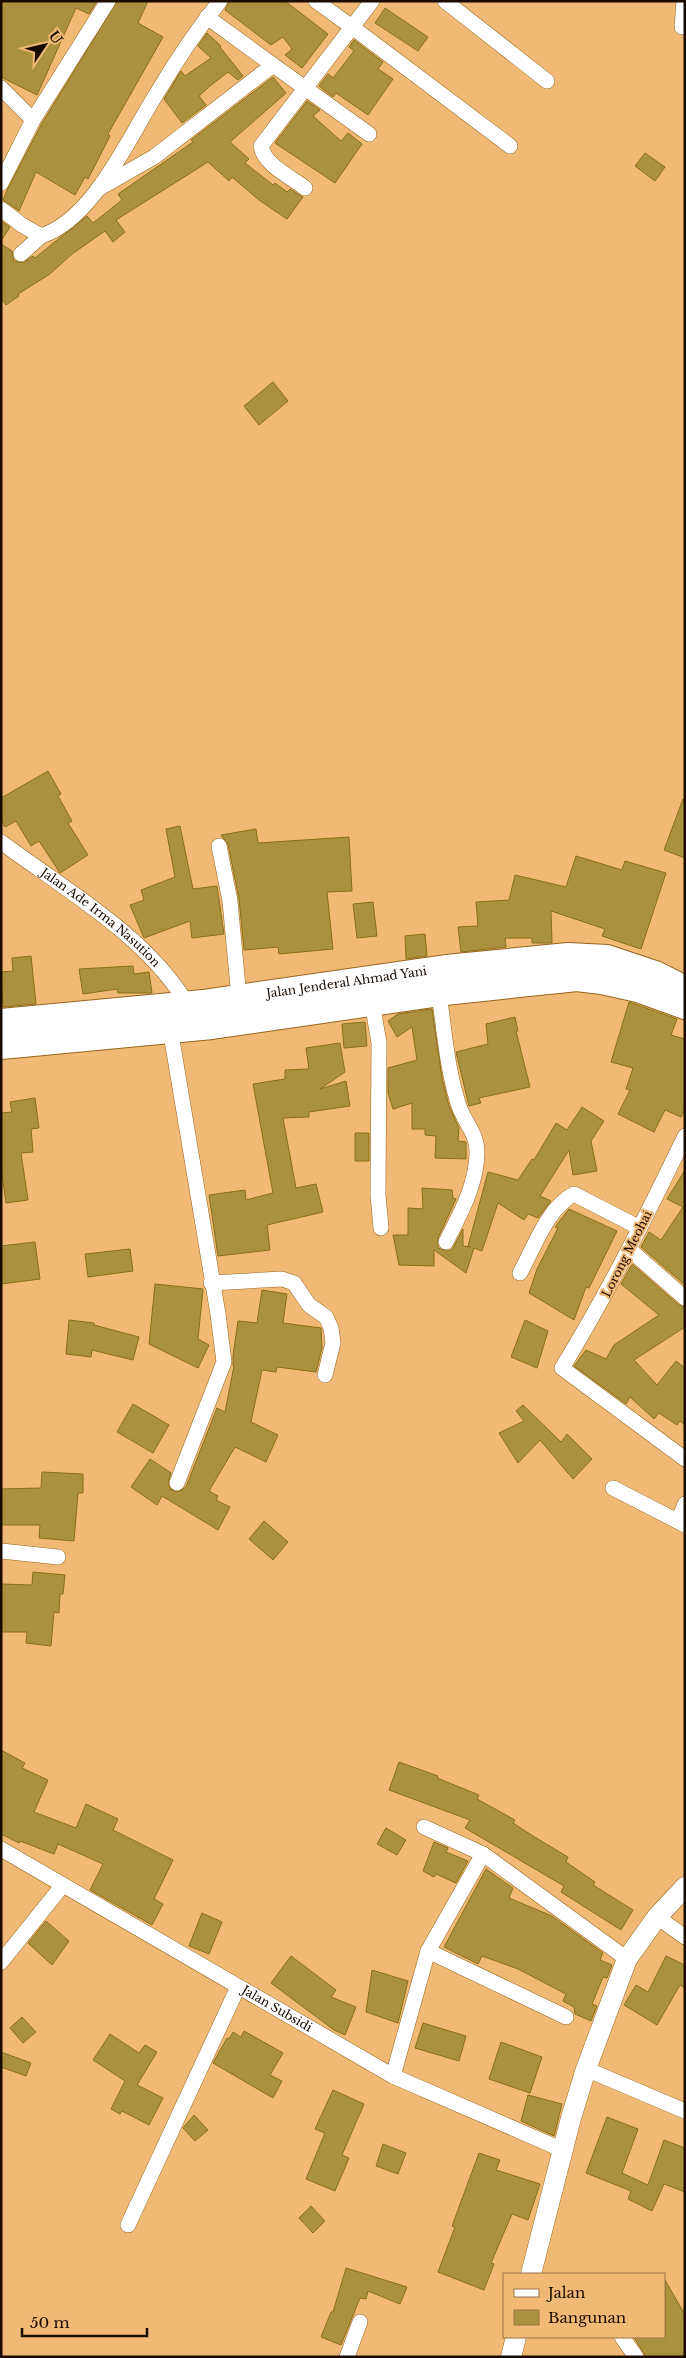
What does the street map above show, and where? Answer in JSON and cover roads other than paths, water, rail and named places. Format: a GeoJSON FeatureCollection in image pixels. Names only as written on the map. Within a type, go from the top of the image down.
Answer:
{"type":"FeatureCollection","features":[{"type":"Feature","properties":{"kind":"highway","name":"Jalan Jenderal Ahmad Yani"},"geometry":{"type":"LineString","coordinates":[[1,1022],[188,1004],[446,968],[568,956],[607,958],[655,974],[685,988]]}},
{"type":"Feature","properties":{"kind":"highway","name":"Jalan Jenderal Ahmad Yani"},"geometry":{"type":"LineString","coordinates":[[1,1046],[170,1028],[212,1026],[439,993],[577,978],[638,989],[685,1006]]}},
{"type":"Feature","properties":{"kind":"street"},"geometry":{"type":"LineString","coordinates":[[1,183],[33,120],[108,1]]}},
{"type":"Feature","properties":{"kind":"street"},"geometry":{"type":"LineString","coordinates":[[21,254],[41,236],[50,233],[74,215],[97,190],[184,48],[220,1]]}},
{"type":"Feature","properties":{"kind":"street"},"geometry":{"type":"LineString","coordinates":[[316,1],[352,26],[510,146]]}},
{"type":"Feature","properties":{"kind":"street"},"geometry":{"type":"LineString","coordinates":[[305,188],[270,163],[262,154],[261,146],[372,1]]}},
{"type":"Feature","properties":{"kind":"street"},"geometry":{"type":"LineString","coordinates":[[445,1],[547,81]]}},
{"type":"Feature","properties":{"kind":"street"},"geometry":{"type":"LineString","coordinates":[[682,27],[684,1]]}},
{"type":"Feature","properties":{"kind":"street"},"geometry":{"type":"LineString","coordinates":[[207,18],[369,134]]}},
{"type":"Feature","properties":{"kind":"street"},"geometry":{"type":"LineString","coordinates":[[97,190],[130,173],[154,157],[273,65]]}},
{"type":"Feature","properties":{"kind":"street"},"geometry":{"type":"LineString","coordinates":[[1,88],[33,120]]}},
{"type":"Feature","properties":{"kind":"street"},"geometry":{"type":"LineString","coordinates":[[1,209],[22,225],[41,236]]}},
{"type":"Feature","properties":{"kind":"street","name":"Jalan Ade Irma Nasution"},"geometry":{"type":"LineString","coordinates":[[1,842],[67,888],[126,936],[176,985],[188,1004]]}},
{"type":"Feature","properties":{"kind":"street"},"geometry":{"type":"LineString","coordinates":[[219,846],[232,919],[239,998]]}},
{"type":"Feature","properties":{"kind":"street"},"geometry":{"type":"LineString","coordinates":[[439,993],[455,1094],[462,1114],[475,1137],[477,1151],[472,1183],[446,1242]]}},
{"type":"Feature","properties":{"kind":"street"},"geometry":{"type":"LineString","coordinates":[[372,1002],[379,1043],[378,1195],[381,1228]]}},
{"type":"Feature","properties":{"kind":"street"},"geometry":{"type":"LineString","coordinates":[[170,1028],[211,1283],[218,1314],[224,1362],[177,1483]]}},
{"type":"Feature","properties":{"kind":"street","name":"Lorong Meohai"},"geometry":{"type":"LineString","coordinates":[[685,1136],[630,1250],[596,1313],[562,1368],[685,1459]]}},
{"type":"Feature","properties":{"kind":"street"},"geometry":{"type":"LineString","coordinates":[[520,1273],[552,1214],[565,1198],[574,1194],[640,1228]]}},
{"type":"Feature","properties":{"kind":"street"},"geometry":{"type":"LineString","coordinates":[[630,1250],[685,1298]]}},
{"type":"Feature","properties":{"kind":"street"},"geometry":{"type":"LineString","coordinates":[[211,1283],[282,1279],[294,1283],[309,1305],[326,1317],[331,1328],[333,1343],[325,1375]]}},
{"type":"Feature","properties":{"kind":"street"},"geometry":{"type":"LineString","coordinates":[[613,1488],[681,1523],[685,1504]]}},
{"type":"Feature","properties":{"kind":"street"},"geometry":{"type":"LineString","coordinates":[[1,1551],[58,1557]]}},
{"type":"Feature","properties":{"kind":"street"},"geometry":{"type":"LineString","coordinates":[[424,1827],[483,1854],[628,1959]]}},
{"type":"Feature","properties":{"kind":"street","name":"Jalan Subsidi"},"geometry":{"type":"LineString","coordinates":[[1,1849],[393,2076],[563,2150]]}},
{"type":"Feature","properties":{"kind":"street"},"geometry":{"type":"LineString","coordinates":[[393,2076],[428,1951],[483,1854]]}},
{"type":"Feature","properties":{"kind":"street"},"geometry":{"type":"LineString","coordinates":[[1,1962],[63,1885]]}},
{"type":"Feature","properties":{"kind":"street"},"geometry":{"type":"LineString","coordinates":[[531,2273],[586,2069],[628,1959],[657,1918],[685,1887]]}},
{"type":"Feature","properties":{"kind":"street"},"geometry":{"type":"LineString","coordinates":[[657,1918],[685,1937]]}},
{"type":"Feature","properties":{"kind":"street"},"geometry":{"type":"LineString","coordinates":[[428,1951],[566,2018]]}},
{"type":"Feature","properties":{"kind":"street"},"geometry":{"type":"LineString","coordinates":[[128,2225],[238,1987]]}},
{"type":"Feature","properties":{"kind":"street"},"geometry":{"type":"LineString","coordinates":[[586,2069],[685,2111]]}},
{"type":"Feature","properties":{"kind":"street"},"geometry":{"type":"LineString","coordinates":[[347,2357],[360,2322]]}},
{"type":"Feature","properties":{"kind":"street"},"geometry":{"type":"LineString","coordinates":[[511,2357],[516,2338]]}},
{"type":"Feature","properties":{"kind":"street"},"geometry":{"type":"LineString","coordinates":[[623,2338],[636,2357]]}}]}
